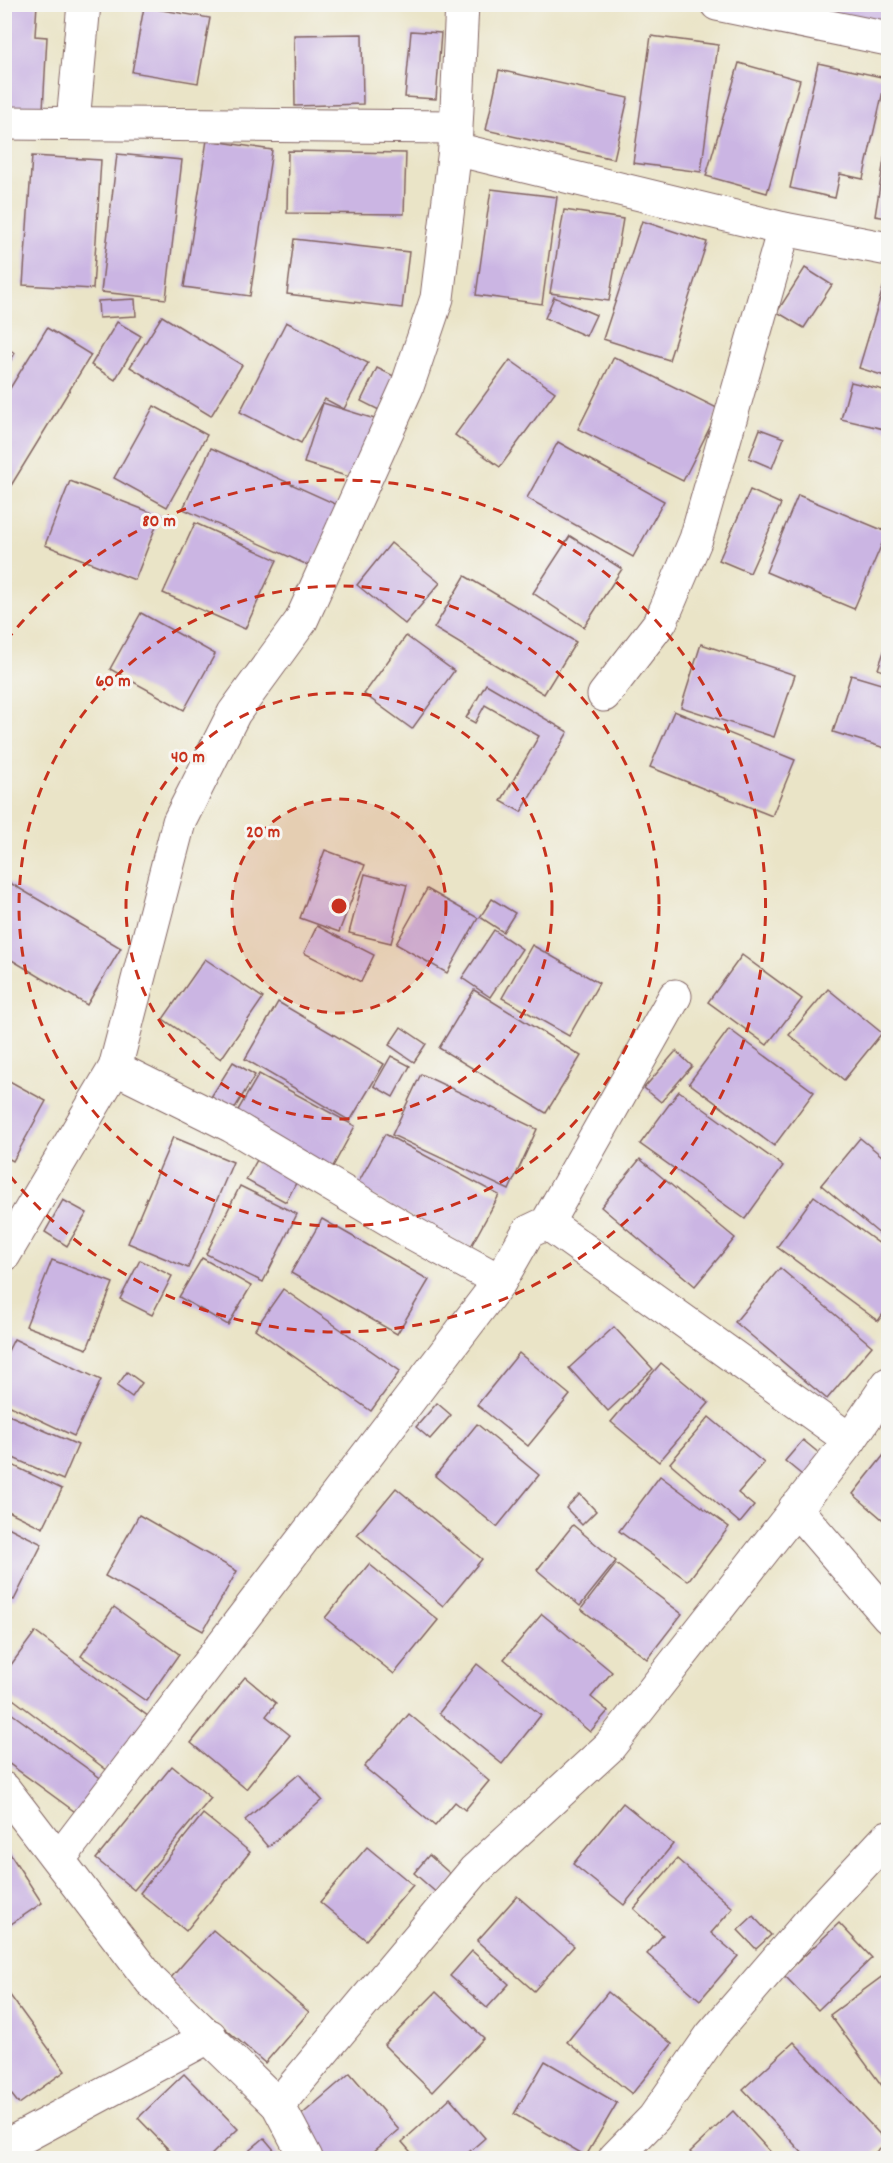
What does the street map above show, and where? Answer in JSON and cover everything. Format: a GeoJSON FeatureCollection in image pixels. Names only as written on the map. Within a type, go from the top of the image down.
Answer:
{"type":"FeatureCollection","features":[{"type":"Feature","properties":{"kind":"street"},"geometry":{"type":"LineString","coordinates":[[74,122],[84,4]]}},
{"type":"Feature","properties":{"kind":"street"},"geometry":{"type":"LineString","coordinates":[[4,1255],[115,1068],[179,822],[234,713],[301,621],[407,387],[436,298],[455,138],[462,4]]}},
{"type":"Feature","properties":{"kind":"street"},"geometry":{"type":"LineString","coordinates":[[717,4],[888,39]]}},
{"type":"Feature","properties":{"kind":"street"},"geometry":{"type":"LineString","coordinates":[[4,123],[74,122],[455,138],[784,229],[888,249]]}},
{"type":"Feature","properties":{"kind":"street"},"geometry":{"type":"LineString","coordinates":[[604,695],[661,621],[696,539],[784,229]]}},
{"type":"Feature","properties":{"kind":"street"},"geometry":{"type":"LineString","coordinates":[[59,1859],[500,1281],[528,1232],[547,1223],[675,996]]}},
{"type":"Feature","properties":{"kind":"street"},"geometry":{"type":"LineString","coordinates":[[115,1068],[232,1126],[407,1230],[500,1281]]}},
{"type":"Feature","properties":{"kind":"street"},"geometry":{"type":"LineString","coordinates":[[547,1223],[850,1440]]}},
{"type":"Feature","properties":{"kind":"street"},"geometry":{"type":"LineString","coordinates":[[278,2105],[474,1871],[609,1747],[850,1440],[888,1384]]}},
{"type":"Feature","properties":{"kind":"street"},"geometry":{"type":"LineString","coordinates":[[795,1508],[888,1616]]}},
{"type":"Feature","properties":{"kind":"street"},"geometry":{"type":"LineString","coordinates":[[4,1789],[151,1981],[210,2036],[278,2105],[306,2158]]}},
{"type":"Feature","properties":{"kind":"street"},"geometry":{"type":"LineString","coordinates":[[615,2158],[654,2118],[719,2027],[818,1912],[888,1837]]}},
{"type":"Feature","properties":{"kind":"street"},"geometry":{"type":"LineString","coordinates":[[4,2147],[210,2036]]}},
{"type":"Feature","properties":{"kind":"building"},"geometry":{"type":"Polygon","coordinates":[[[4,4],[37,4],[35,36],[47,37],[43,110],[4,108],[4,4]]]}},
{"type":"Feature","properties":{"kind":"building"},"geometry":{"type":"Polygon","coordinates":[[[816,4],[888,4],[888,29],[814,15],[816,4]]]}},
{"type":"Feature","properties":{"kind":"building"},"geometry":{"type":"Polygon","coordinates":[[[144,7],[210,18],[198,83],[132,72],[144,7]]]}},
{"type":"Feature","properties":{"kind":"building"},"geometry":{"type":"Polygon","coordinates":[[[411,31],[441,33],[436,99],[405,97],[411,31]]]}},
{"type":"Feature","properties":{"kind":"building"},"geometry":{"type":"Polygon","coordinates":[[[362,34],[363,104],[295,106],[294,35],[362,34]]]}},
{"type":"Feature","properties":{"kind":"building"},"geometry":{"type":"Polygon","coordinates":[[[651,36],[718,45],[701,172],[633,163],[651,36]]]}},
{"type":"Feature","properties":{"kind":"building"},"geometry":{"type":"Polygon","coordinates":[[[739,63],[800,80],[767,193],[706,176],[739,63]]]}},
{"type":"Feature","properties":{"kind":"building"},"geometry":{"type":"Polygon","coordinates":[[[818,63],[886,78],[863,179],[840,174],[835,198],[790,188],[818,63]]]}},
{"type":"Feature","properties":{"kind":"building"},"geometry":{"type":"Polygon","coordinates":[[[499,70],[628,98],[614,159],[486,130],[499,70]]]}},
{"type":"Feature","properties":{"kind":"building"},"geometry":{"type":"Polygon","coordinates":[[[207,140],[272,150],[250,296],[184,287],[207,140]]]}},
{"type":"Feature","properties":{"kind":"building"},"geometry":{"type":"Polygon","coordinates":[[[888,141],[888,218],[875,216],[888,141]]]}},
{"type":"Feature","properties":{"kind":"building"},"geometry":{"type":"Polygon","coordinates":[[[288,151],[406,153],[404,214],[287,213],[288,151]]]}},
{"type":"Feature","properties":{"kind":"building"},"geometry":{"type":"Polygon","coordinates":[[[117,154],[182,160],[166,299],[101,292],[117,154]]]}},
{"type":"Feature","properties":{"kind":"building"},"geometry":{"type":"Polygon","coordinates":[[[32,156],[101,160],[93,289],[23,285],[32,156]]]}},
{"type":"Feature","properties":{"kind":"building"},"geometry":{"type":"Polygon","coordinates":[[[4,176],[10,176],[6,237],[4,237],[4,176]]]}},
{"type":"Feature","properties":{"kind":"building"},"geometry":{"type":"Polygon","coordinates":[[[491,189],[557,197],[542,304],[476,295],[491,189]]]}},
{"type":"Feature","properties":{"kind":"building"},"geometry":{"type":"Polygon","coordinates":[[[564,210],[623,219],[609,301],[550,293],[564,210]]]}},
{"type":"Feature","properties":{"kind":"building"},"geometry":{"type":"Polygon","coordinates":[[[642,221],[707,242],[669,360],[603,339],[642,221]]]}},
{"type":"Feature","properties":{"kind":"building"},"geometry":{"type":"Polygon","coordinates":[[[294,239],[409,252],[402,308],[287,294],[294,239]]]}},
{"type":"Feature","properties":{"kind":"building"},"geometry":{"type":"Polygon","coordinates":[[[805,268],[832,285],[804,328],[777,312],[805,268]]]}},
{"type":"Feature","properties":{"kind":"building"},"geometry":{"type":"Polygon","coordinates":[[[884,285],[888,286],[888,377],[859,368],[884,285]]]}},
{"type":"Feature","properties":{"kind":"building"},"geometry":{"type":"Polygon","coordinates":[[[554,297],[596,315],[586,336],[545,318],[554,297]]]}},
{"type":"Feature","properties":{"kind":"building"},"geometry":{"type":"Polygon","coordinates":[[[135,299],[136,316],[99,318],[98,301],[135,299]]]}},
{"type":"Feature","properties":{"kind":"building"},"geometry":{"type":"Polygon","coordinates":[[[162,316],[242,365],[211,416],[130,367],[162,316]]]}},
{"type":"Feature","properties":{"kind":"building"},"geometry":{"type":"Polygon","coordinates":[[[117,322],[141,336],[115,380],[91,365],[117,322]]]}},
{"type":"Feature","properties":{"kind":"building"},"geometry":{"type":"Polygon","coordinates":[[[286,322],[368,363],[344,409],[325,399],[301,443],[240,412],[286,322]]]}},
{"type":"Feature","properties":{"kind":"building"},"geometry":{"type":"Polygon","coordinates":[[[47,328],[91,355],[4,497],[4,398],[47,328]]]}},
{"type":"Feature","properties":{"kind":"building"},"geometry":{"type":"Polygon","coordinates":[[[4,347],[15,353],[4,371],[4,347]]]}},
{"type":"Feature","properties":{"kind":"building"},"geometry":{"type":"Polygon","coordinates":[[[614,357],[719,409],[683,481],[578,429],[614,357]]]}},
{"type":"Feature","properties":{"kind":"building"},"geometry":{"type":"Polygon","coordinates":[[[510,360],[555,392],[500,467],[455,435],[510,360]]]}},
{"type":"Feature","properties":{"kind":"building"},"geometry":{"type":"Polygon","coordinates":[[[377,368],[398,378],[381,411],[361,401],[377,368]]]}},
{"type":"Feature","properties":{"kind":"building"},"geometry":{"type":"Polygon","coordinates":[[[851,382],[888,391],[888,430],[841,419],[851,382]]]}},
{"type":"Feature","properties":{"kind":"building"},"geometry":{"type":"Polygon","coordinates":[[[323,403],[378,420],[359,480],[304,463],[323,403]]]}},
{"type":"Feature","properties":{"kind":"building"},"geometry":{"type":"Polygon","coordinates":[[[154,406],[207,435],[167,507],[114,478],[154,406]]]}},
{"type":"Feature","properties":{"kind":"building"},"geometry":{"type":"Polygon","coordinates":[[[760,429],[784,438],[772,468],[749,458],[760,429]]]}},
{"type":"Feature","properties":{"kind":"building"},"geometry":{"type":"Polygon","coordinates":[[[558,442],[664,501],[633,557],[527,498],[558,442]]]}},
{"type":"Feature","properties":{"kind":"building"},"geometry":{"type":"Polygon","coordinates":[[[211,448],[340,506],[312,567],[183,509],[211,448]]]}},
{"type":"Feature","properties":{"kind":"building"},"geometry":{"type":"Polygon","coordinates":[[[70,481],[160,516],[135,580],[45,545],[70,481]]]}},
{"type":"Feature","properties":{"kind":"building"},"geometry":{"type":"Polygon","coordinates":[[[750,490],[781,504],[750,573],[719,560],[750,490]]]}},
{"type":"Feature","properties":{"kind":"building"},"geometry":{"type":"Polygon","coordinates":[[[798,495],[887,532],[854,609],[766,572],[798,495]]]}},
{"type":"Feature","properties":{"kind":"building"},"geometry":{"type":"Polygon","coordinates":[[[195,523],[277,560],[245,629],[163,593],[195,523]]]}},
{"type":"Feature","properties":{"kind":"building"},"geometry":{"type":"Polygon","coordinates":[[[570,536],[622,569],[584,627],[533,593],[570,536]]]}},
{"type":"Feature","properties":{"kind":"building"},"geometry":{"type":"Polygon","coordinates":[[[391,543],[440,583],[405,624],[357,585],[391,543]]]}},
{"type":"Feature","properties":{"kind":"building"},"geometry":{"type":"Polygon","coordinates":[[[465,576],[576,642],[544,694],[434,628],[465,576]]]}},
{"type":"Feature","properties":{"kind":"building"},"geometry":{"type":"Polygon","coordinates":[[[141,613],[215,654],[184,710],[110,669],[141,613]]]}},
{"type":"Feature","properties":{"kind":"building"},"geometry":{"type":"Polygon","coordinates":[[[406,636],[454,671],[412,729],[364,694],[406,636]]]}},
{"type":"Feature","properties":{"kind":"building"},"geometry":{"type":"Polygon","coordinates":[[[888,640],[888,673],[878,669],[888,640]]]}},
{"type":"Feature","properties":{"kind":"building"},"geometry":{"type":"Polygon","coordinates":[[[701,644],[795,675],[774,737],[681,707],[701,644]]]}},
{"type":"Feature","properties":{"kind":"building"},"geometry":{"type":"Polygon","coordinates":[[[851,675],[888,686],[888,749],[833,732],[851,675]]]}},
{"type":"Feature","properties":{"kind":"building"},"geometry":{"type":"Polygon","coordinates":[[[486,684],[568,732],[521,812],[501,801],[539,736],[485,705],[475,723],[466,718],[486,684]]]}},
{"type":"Feature","properties":{"kind":"building"},"geometry":{"type":"Polygon","coordinates":[[[674,711],[795,760],[772,816],[650,767],[674,711]]]}},
{"type":"Feature","properties":{"kind":"building"},"geometry":{"type":"Polygon","coordinates":[[[325,850],[365,865],[339,932],[300,918],[325,850]]]}},
{"type":"Feature","properties":{"kind":"building"},"geometry":{"type":"Polygon","coordinates":[[[365,874],[407,885],[391,943],[349,933],[365,874]]]}},
{"type":"Feature","properties":{"kind":"building"},"geometry":{"type":"Polygon","coordinates":[[[5,880],[121,948],[87,1005],[5,956],[5,880]]]}},
{"type":"Feature","properties":{"kind":"building"},"geometry":{"type":"Polygon","coordinates":[[[427,889],[478,918],[447,973],[396,944],[427,889]]]}},
{"type":"Feature","properties":{"kind":"building"},"geometry":{"type":"Polygon","coordinates":[[[492,899],[515,913],[503,932],[480,917],[492,899]]]}},
{"type":"Feature","properties":{"kind":"building"},"geometry":{"type":"Polygon","coordinates":[[[317,926],[374,955],[361,982],[304,953],[317,926]]]}},
{"type":"Feature","properties":{"kind":"building"},"geometry":{"type":"Polygon","coordinates":[[[494,930],[522,949],[490,997],[462,978],[494,930]]]}},
{"type":"Feature","properties":{"kind":"building"},"geometry":{"type":"Polygon","coordinates":[[[532,945],[599,983],[569,1036],[502,998],[532,945]]]}},
{"type":"Feature","properties":{"kind":"building"},"geometry":{"type":"Polygon","coordinates":[[[742,955],[802,999],[767,1045],[708,1002],[742,955]]]}},
{"type":"Feature","properties":{"kind":"building"},"geometry":{"type":"Polygon","coordinates":[[[205,959],[263,998],[221,1059],[163,1019],[205,959]]]}},
{"type":"Feature","properties":{"kind":"building"},"geometry":{"type":"Polygon","coordinates":[[[828,989],[882,1033],[844,1080],[789,1035],[828,989]]]}},
{"type":"Feature","properties":{"kind":"building"},"geometry":{"type":"Polygon","coordinates":[[[474,990],[581,1056],[546,1113],[439,1048],[474,990]]]}},
{"type":"Feature","properties":{"kind":"building"},"geometry":{"type":"Polygon","coordinates":[[[278,1002],[384,1064],[350,1121],[245,1059],[278,1002]]]}},
{"type":"Feature","properties":{"kind":"building"},"geometry":{"type":"Polygon","coordinates":[[[401,1027],[426,1044],[414,1062],[389,1045],[401,1027]]]}},
{"type":"Feature","properties":{"kind":"building"},"geometry":{"type":"Polygon","coordinates":[[[729,1029],[814,1092],[774,1146],[689,1083],[729,1029]]]}},
{"type":"Feature","properties":{"kind":"building"},"geometry":{"type":"Polygon","coordinates":[[[676,1051],[692,1066],[661,1102],[644,1088],[676,1051]]]}},
{"type":"Feature","properties":{"kind":"building"},"geometry":{"type":"Polygon","coordinates":[[[391,1056],[410,1066],[393,1097],[374,1086],[391,1056]]]}},
{"type":"Feature","properties":{"kind":"building"},"geometry":{"type":"Polygon","coordinates":[[[233,1062],[255,1075],[233,1111],[211,1097],[233,1062]]]}},
{"type":"Feature","properties":{"kind":"building"},"geometry":{"type":"Polygon","coordinates":[[[259,1074],[355,1126],[331,1170],[234,1117],[259,1074]]]}},
{"type":"Feature","properties":{"kind":"building"},"geometry":{"type":"Polygon","coordinates":[[[421,1074],[537,1129],[509,1190],[392,1135],[421,1074]]]}},
{"type":"Feature","properties":{"kind":"building"},"geometry":{"type":"Polygon","coordinates":[[[4,1078],[46,1101],[13,1161],[4,1156],[4,1078]]]}},
{"type":"Feature","properties":{"kind":"building"},"geometry":{"type":"Polygon","coordinates":[[[679,1091],[783,1166],[745,1219],[640,1144],[679,1091]]]}},
{"type":"Feature","properties":{"kind":"building"},"geometry":{"type":"Polygon","coordinates":[[[385,1134],[499,1195],[470,1248],[356,1187],[385,1134]]]}},
{"type":"Feature","properties":{"kind":"building"},"geometry":{"type":"Polygon","coordinates":[[[173,1137],[233,1162],[188,1268],[128,1243],[173,1137]]]}},
{"type":"Feature","properties":{"kind":"building"},"geometry":{"type":"Polygon","coordinates":[[[860,1138],[888,1161],[888,1241],[821,1185],[860,1138]]]}},
{"type":"Feature","properties":{"kind":"building"},"geometry":{"type":"Polygon","coordinates":[[[640,1159],[735,1238],[695,1286],[601,1207],[640,1159]]]}},
{"type":"Feature","properties":{"kind":"building"},"geometry":{"type":"Polygon","coordinates":[[[257,1160],[297,1181],[286,1202],[246,1180],[257,1160]]]}},
{"type":"Feature","properties":{"kind":"building"},"geometry":{"type":"Polygon","coordinates":[[[240,1186],[297,1214],[263,1282],[206,1254],[240,1186]]]}},
{"type":"Feature","properties":{"kind":"building"},"geometry":{"type":"Polygon","coordinates":[[[814,1196],[888,1250],[888,1307],[878,1321],[777,1247],[814,1196]]]}},
{"type":"Feature","properties":{"kind":"building"},"geometry":{"type":"Polygon","coordinates":[[[63,1200],[87,1213],[67,1246],[45,1232],[63,1200]]]}},
{"type":"Feature","properties":{"kind":"building"},"geometry":{"type":"Polygon","coordinates":[[[322,1219],[429,1280],[397,1334],[291,1273],[322,1219]]]}},
{"type":"Feature","properties":{"kind":"building"},"geometry":{"type":"Polygon","coordinates":[[[202,1258],[251,1286],[228,1325],[179,1297],[202,1258]]]}},
{"type":"Feature","properties":{"kind":"building"},"geometry":{"type":"Polygon","coordinates":[[[52,1260],[113,1283],[87,1349],[26,1326],[52,1260]]]}},
{"type":"Feature","properties":{"kind":"building"},"geometry":{"type":"Polygon","coordinates":[[[140,1260],[172,1276],[152,1315],[120,1299],[140,1260]]]}},
{"type":"Feature","properties":{"kind":"building"},"geometry":{"type":"Polygon","coordinates":[[[780,1268],[872,1346],[827,1399],[735,1322],[780,1268]]]}},
{"type":"Feature","properties":{"kind":"building"},"geometry":{"type":"Polygon","coordinates":[[[283,1289],[400,1371],[371,1411],[255,1329],[283,1289]]]}},
{"type":"Feature","properties":{"kind":"building"},"geometry":{"type":"Polygon","coordinates":[[[614,1327],[653,1369],[608,1411],[569,1368],[614,1327]]]}},
{"type":"Feature","properties":{"kind":"building"},"geometry":{"type":"Polygon","coordinates":[[[14,1339],[101,1380],[74,1436],[4,1403],[4,1359],[14,1339]]]}},
{"type":"Feature","properties":{"kind":"building"},"geometry":{"type":"Polygon","coordinates":[[[519,1353],[570,1395],[528,1446],[477,1405],[519,1353]]]}},
{"type":"Feature","properties":{"kind":"building"},"geometry":{"type":"Polygon","coordinates":[[[661,1363],[709,1403],[659,1462],[611,1422],[661,1363]]]}},
{"type":"Feature","properties":{"kind":"building"},"geometry":{"type":"Polygon","coordinates":[[[127,1372],[142,1383],[132,1397],[117,1386],[127,1372]]]}},
{"type":"Feature","properties":{"kind":"building"},"geometry":{"type":"Polygon","coordinates":[[[437,1403],[451,1415],[430,1439],[416,1427],[437,1403]]]}},
{"type":"Feature","properties":{"kind":"building"},"geometry":{"type":"Polygon","coordinates":[[[4,1413],[78,1445],[63,1480],[4,1454],[4,1413]]]}},
{"type":"Feature","properties":{"kind":"building"},"geometry":{"type":"Polygon","coordinates":[[[709,1417],[764,1463],[738,1493],[754,1506],[740,1523],[670,1463],[709,1417]]]}},
{"type":"Feature","properties":{"kind":"building"},"geometry":{"type":"Polygon","coordinates":[[[477,1424],[539,1475],[497,1527],[435,1476],[477,1424]]]}},
{"type":"Feature","properties":{"kind":"building"},"geometry":{"type":"Polygon","coordinates":[[[803,1440],[831,1463],[813,1484],[785,1461],[803,1440]]]}},
{"type":"Feature","properties":{"kind":"building"},"geometry":{"type":"Polygon","coordinates":[[[888,1450],[888,1524],[853,1494],[888,1450]]]}},
{"type":"Feature","properties":{"kind":"building"},"geometry":{"type":"Polygon","coordinates":[[[4,1461],[62,1489],[43,1528],[4,1509],[4,1461]]]}},
{"type":"Feature","properties":{"kind":"building"},"geometry":{"type":"Polygon","coordinates":[[[660,1476],[729,1527],[688,1581],[619,1531],[660,1476]]]}},
{"type":"Feature","properties":{"kind":"building"},"geometry":{"type":"Polygon","coordinates":[[[396,1488],[482,1559],[443,1606],[357,1535],[396,1488]]]}},
{"type":"Feature","properties":{"kind":"building"},"geometry":{"type":"Polygon","coordinates":[[[580,1494],[596,1511],[582,1525],[566,1508],[580,1494]]]}},
{"type":"Feature","properties":{"kind":"building"},"geometry":{"type":"Polygon","coordinates":[[[139,1515],[237,1571],[203,1631],[105,1576],[139,1515]]]}},
{"type":"Feature","properties":{"kind":"building"},"geometry":{"type":"Polygon","coordinates":[[[4,1525],[42,1544],[14,1600],[4,1596],[4,1525]]]}},
{"type":"Feature","properties":{"kind":"building"},"geometry":{"type":"Polygon","coordinates":[[[573,1525],[616,1561],[580,1606],[537,1570],[573,1525]]]}},
{"type":"Feature","properties":{"kind":"building"},"geometry":{"type":"Polygon","coordinates":[[[369,1564],[438,1620],[394,1674],[325,1618],[369,1564]]]}},
{"type":"Feature","properties":{"kind":"building"},"geometry":{"type":"Polygon","coordinates":[[[616,1564],[682,1614],[647,1659],[581,1609],[616,1564]]]}},
{"type":"Feature","properties":{"kind":"building"},"geometry":{"type":"Polygon","coordinates":[[[114,1607],[179,1654],[146,1701],[81,1656],[114,1607]]]}},
{"type":"Feature","properties":{"kind":"building"},"geometry":{"type":"Polygon","coordinates":[[[542,1614],[612,1672],[591,1697],[608,1711],[590,1732],[504,1659],[542,1614]]]}},
{"type":"Feature","properties":{"kind":"building"},"geometry":{"type":"Polygon","coordinates":[[[35,1632],[149,1717],[108,1771],[5,1693],[5,1673],[35,1632]]]}},
{"type":"Feature","properties":{"kind":"building"},"geometry":{"type":"Polygon","coordinates":[[[477,1664],[541,1715],[502,1764],[439,1713],[477,1664]]]}},
{"type":"Feature","properties":{"kind":"building"},"geometry":{"type":"Polygon","coordinates":[[[245,1677],[276,1703],[266,1716],[290,1735],[246,1789],[191,1743],[245,1677]]]}},
{"type":"Feature","properties":{"kind":"building"},"geometry":{"type":"Polygon","coordinates":[[[4,1708],[103,1780],[78,1814],[4,1760],[4,1708]]]}},
{"type":"Feature","properties":{"kind":"building"},"geometry":{"type":"Polygon","coordinates":[[[409,1714],[489,1781],[465,1810],[455,1802],[435,1826],[364,1767],[409,1714]]]}},
{"type":"Feature","properties":{"kind":"building"},"geometry":{"type":"Polygon","coordinates":[[[172,1766],[211,1798],[134,1890],[96,1859],[172,1766]]]}},
{"type":"Feature","properties":{"kind":"building"},"geometry":{"type":"Polygon","coordinates":[[[299,1774],[322,1800],[268,1847],[245,1820],[299,1774]]]}},
{"type":"Feature","properties":{"kind":"building"},"geometry":{"type":"Polygon","coordinates":[[[623,1803],[673,1844],[624,1905],[573,1864],[623,1803]]]}},
{"type":"Feature","properties":{"kind":"building"},"geometry":{"type":"Polygon","coordinates":[[[203,1814],[250,1852],[186,1931],[140,1893],[203,1814]]]}},
{"type":"Feature","properties":{"kind":"building"},"geometry":{"type":"Polygon","coordinates":[[[5,1846],[42,1903],[5,1928],[5,1846]]]}},
{"type":"Feature","properties":{"kind":"building"},"geometry":{"type":"Polygon","coordinates":[[[367,1847],[413,1885],[366,1940],[320,1902],[367,1847]]]}},
{"type":"Feature","properties":{"kind":"building"},"geometry":{"type":"Polygon","coordinates":[[[429,1855],[455,1878],[440,1896],[414,1873],[429,1855]]]}},
{"type":"Feature","properties":{"kind":"building"},"geometry":{"type":"Polygon","coordinates":[[[677,1859],[733,1908],[711,1933],[738,1956],[700,2000],[647,1954],[663,1935],[634,1909],[677,1859]]]}},
{"type":"Feature","properties":{"kind":"building"},"geometry":{"type":"Polygon","coordinates":[[[517,1896],[574,1946],[534,1991],[477,1941],[517,1896]]]}},
{"type":"Feature","properties":{"kind":"building"},"geometry":{"type":"Polygon","coordinates":[[[753,1916],[771,1935],[756,1949],[738,1930],[753,1916]]]}},
{"type":"Feature","properties":{"kind":"building"},"geometry":{"type":"Polygon","coordinates":[[[839,1923],[872,1958],[818,2010],[784,1975],[839,1923]]]}},
{"type":"Feature","properties":{"kind":"building"},"geometry":{"type":"Polygon","coordinates":[[[213,1930],[309,2012],[265,2063],[169,1980],[213,1930]]]}},
{"type":"Feature","properties":{"kind":"building"},"geometry":{"type":"Polygon","coordinates":[[[472,1951],[509,1984],[487,2008],[450,1976],[472,1951]]]}},
{"type":"Feature","properties":{"kind":"building"},"geometry":{"type":"Polygon","coordinates":[[[887,1973],[888,1975],[888,2094],[830,2015],[887,1973]]]}},
{"type":"Feature","properties":{"kind":"building"},"geometry":{"type":"Polygon","coordinates":[[[4,1987],[65,2071],[19,2104],[4,2085],[4,1987]]]}},
{"type":"Feature","properties":{"kind":"building"},"geometry":{"type":"Polygon","coordinates":[[[436,1992],[484,2038],[432,2092],[384,2045],[436,1992]]]}},
{"type":"Feature","properties":{"kind":"building"},"geometry":{"type":"Polygon","coordinates":[[[608,1992],[672,2044],[632,2094],[567,2042],[608,1992]]]}},
{"type":"Feature","properties":{"kind":"building"},"geometry":{"type":"Polygon","coordinates":[[[794,2042],[887,2142],[869,2158],[807,2158],[743,2089],[794,2042]]]}},
{"type":"Feature","properties":{"kind":"building"},"geometry":{"type":"Polygon","coordinates":[[[545,2061],[617,2103],[586,2156],[514,2114],[545,2061]]]}},
{"type":"Feature","properties":{"kind":"building"},"geometry":{"type":"Polygon","coordinates":[[[350,2073],[399,2130],[366,2158],[322,2158],[292,2123],[350,2073]]]}},
{"type":"Feature","properties":{"kind":"building"},"geometry":{"type":"Polygon","coordinates":[[[184,2074],[238,2129],[208,2158],[177,2158],[138,2118],[184,2074]]]}},
{"type":"Feature","properties":{"kind":"building"},"geometry":{"type":"Polygon","coordinates":[[[450,2098],[485,2138],[462,2158],[416,2158],[402,2142],[450,2098]]]}},
{"type":"Feature","properties":{"kind":"building"},"geometry":{"type":"Polygon","coordinates":[[[733,2111],[776,2158],[696,2158],[690,2152],[733,2111]]]}},
{"type":"Feature","properties":{"kind":"building"},"geometry":{"type":"Polygon","coordinates":[[[264,2138],[281,2158],[247,2158],[244,2155],[264,2138]]]}}]}
